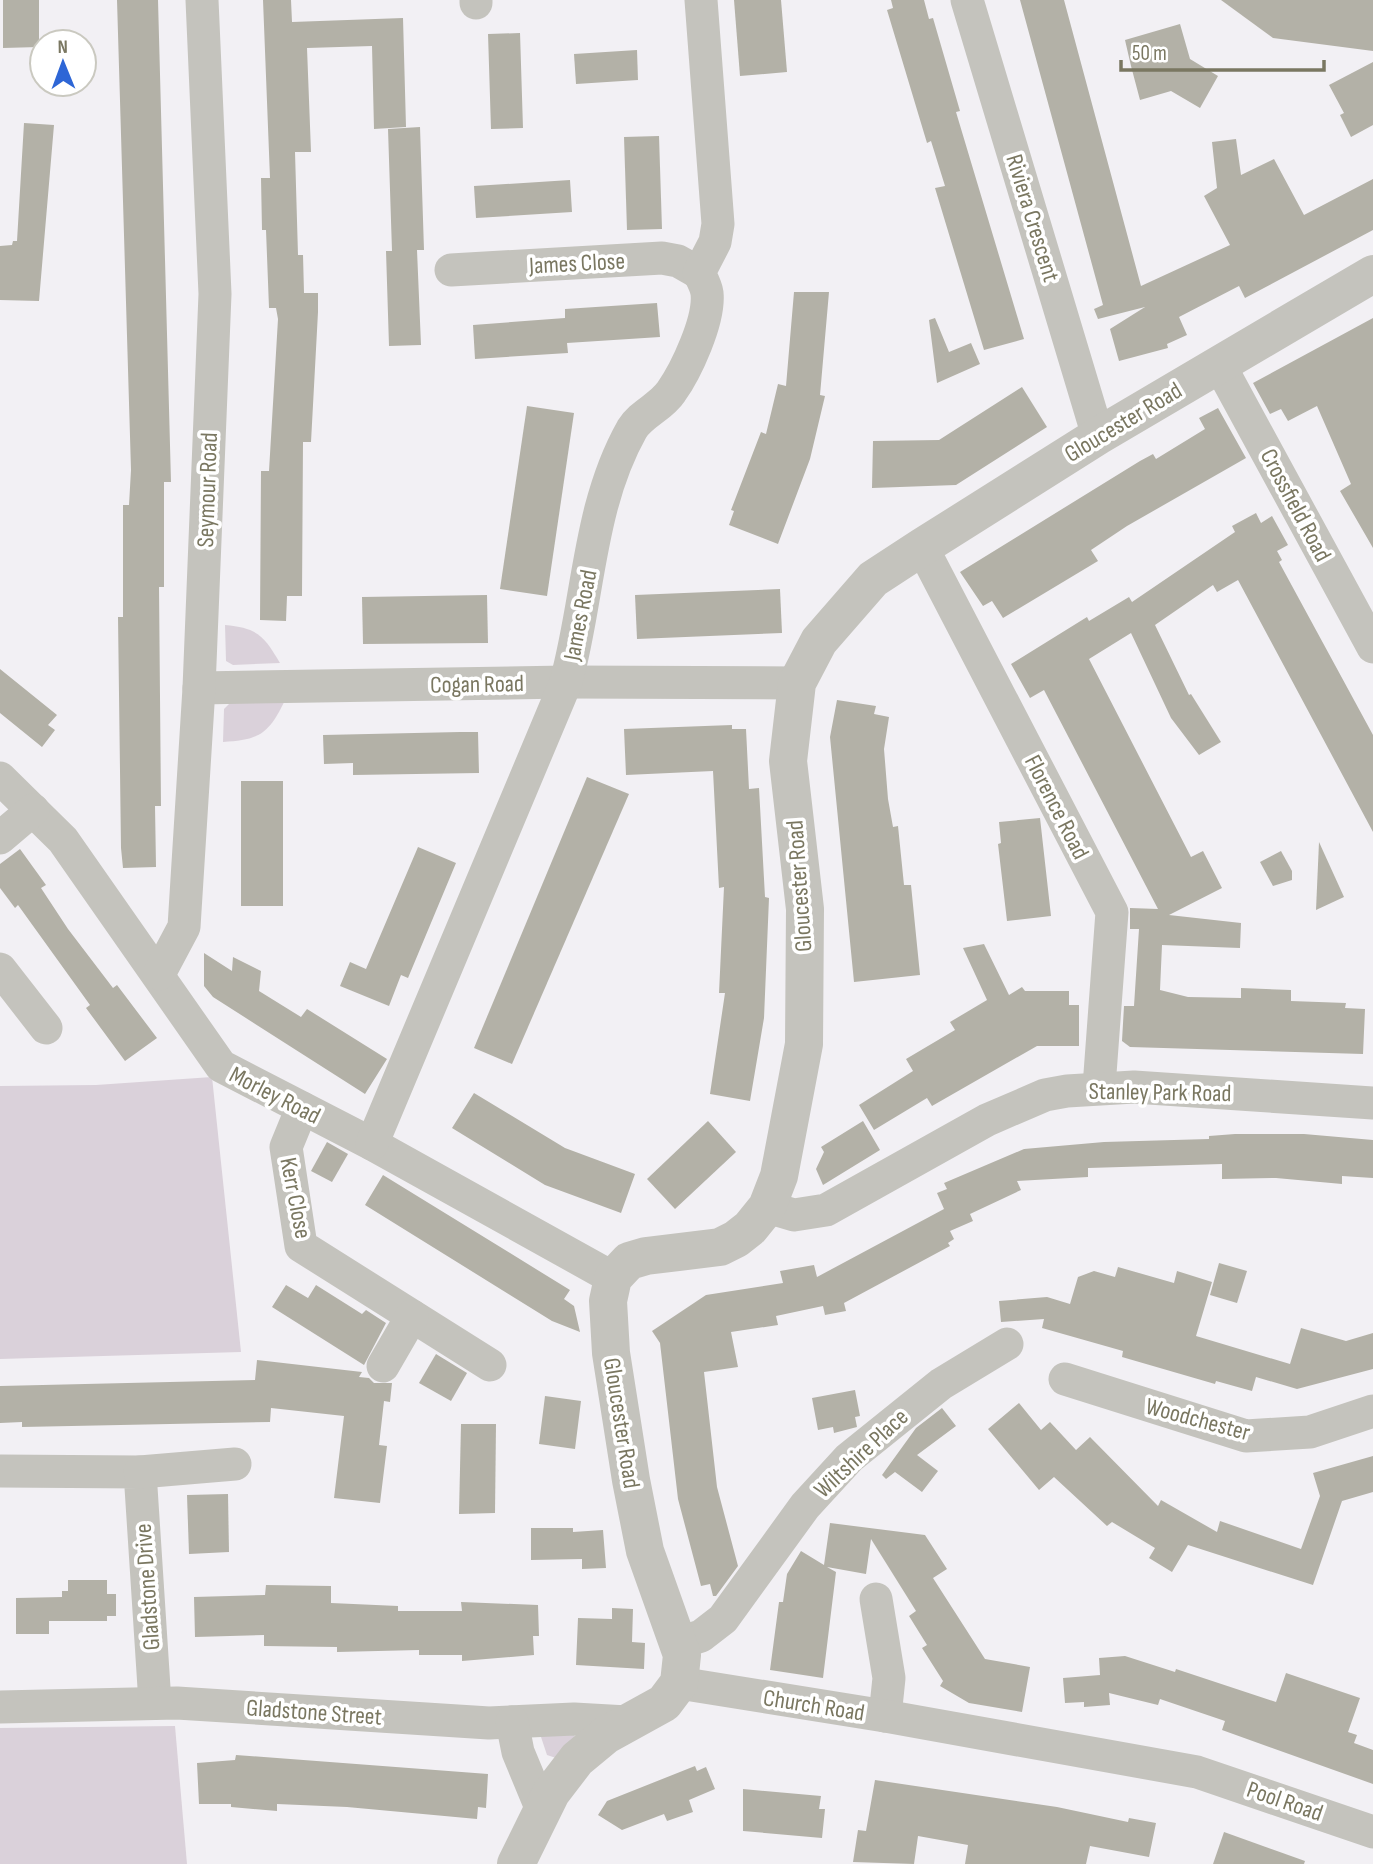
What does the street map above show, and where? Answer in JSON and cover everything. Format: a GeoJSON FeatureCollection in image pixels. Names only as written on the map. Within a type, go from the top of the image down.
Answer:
{"type":"FeatureCollection","features":[{"type":"Feature","properties":{"kind":"street","name":"Seymour Road"},"geometry":{"type":"LineString","coordinates":[[159,974],[184,927],[199,688],[215,294],[202,0]]}},
{"type":"Feature","properties":{"kind":"street"},"geometry":{"type":"LineString","coordinates":[[699,273],[715,242],[718,224],[701,0]]}},
{"type":"Feature","properties":{"kind":"street","name":"Riviera Crescent"},"geometry":{"type":"LineString","coordinates":[[967,0],[1098,436]]}},
{"type":"Feature","properties":{"kind":"street","name":"James Close"},"geometry":{"type":"LineString","coordinates":[[451,270],[662,258],[678,261],[699,273]]}},
{"type":"Feature","properties":{"kind":"street","name":"James Road"},"geometry":{"type":"LineString","coordinates":[[372,1144],[566,682],[578,640],[597,519],[610,478],[634,426],[670,393],[701,329],[707,291],[699,273]]}},
{"type":"Feature","properties":{"kind":"street","name":"Gloucester Road"},"geometry":{"type":"LineString","coordinates":[[679,1683],[682,1655],[645,1551],[631,1480],[608,1325],[608,1301],[613,1278],[629,1261],[646,1256],[720,1247],[750,1228],[767,1207],[779,1176],[804,1044],[805,909],[788,761],[797,684],[819,641],[843,610],[873,579],[1098,436],[1373,274]]}},
{"type":"Feature","properties":{"kind":"street","name":"Crossfield Road"},"geometry":{"type":"LineString","coordinates":[[1219,364],[1373,647]]}},
{"type":"Feature","properties":{"kind":"street","name":"Florence Road"},"geometry":{"type":"LineString","coordinates":[[922,547],[1112,912],[1099,1087]]}},
{"type":"Feature","properties":{"kind":"street","name":"Cogan Road"},"geometry":{"type":"LineString","coordinates":[[199,688],[566,682],[797,684]]}},
{"type":"Feature","properties":{"kind":"street","name":"Morley Road"},"geometry":{"type":"LineString","coordinates":[[0,778],[63,841],[159,974],[221,1066],[372,1144],[613,1278]]}},
{"type":"Feature","properties":{"kind":"street"},"geometry":{"type":"LineString","coordinates":[[0,838],[33,810]]}},
{"type":"Feature","properties":{"kind":"street"},"geometry":{"type":"LineString","coordinates":[[0,969],[46,1028]]}},
{"type":"Feature","properties":{"kind":"street","name":"Stanley Park Road"},"geometry":{"type":"LineString","coordinates":[[767,1207],[794,1214],[826,1210],[845,1202],[958,1136],[1018,1106],[1045,1096],[1099,1087],[1200,1090],[1373,1103]]}},
{"type":"Feature","properties":{"kind":"street","name":"Kerr Close"},"geometry":{"type":"LineString","coordinates":[[302,1108],[286,1147],[301,1246],[490,1365]]}},
{"type":"Feature","properties":{"kind":"street"},"geometry":{"type":"LineString","coordinates":[[383,1366],[412,1316]]}},
{"type":"Feature","properties":{"kind":"street","name":"Wiltshire Place"},"geometry":{"type":"LineString","coordinates":[[679,1643],[701,1636],[723,1619],[805,1506],[849,1458],[941,1384],[1007,1344]]}},
{"type":"Feature","properties":{"kind":"street","name":"Woodchester"},"geometry":{"type":"LineString","coordinates":[[1065,1379],[1246,1436],[1310,1432],[1373,1410]]}},
{"type":"Feature","properties":{"kind":"street"},"geometry":{"type":"LineString","coordinates":[[0,1471],[140,1472],[235,1464]]}},
{"type":"Feature","properties":{"kind":"street","name":"Gladstone Drive"},"geometry":{"type":"LineString","coordinates":[[140,1472],[155,1703]]}},
{"type":"Feature","properties":{"kind":"street"},"geometry":{"type":"LineString","coordinates":[[876,1600],[889,1678],[885,1716]]}},
{"type":"Feature","properties":{"kind":"street"},"geometry":{"type":"LineString","coordinates":[[516,1864],[541,1810],[577,1759],[627,1722],[664,1703],[679,1683]]}},
{"type":"Feature","properties":{"kind":"street","name":"Church Road"},"geometry":{"type":"LineString","coordinates":[[679,1683],[885,1716],[1197,1772]]}},
{"type":"Feature","properties":{"kind":"street","name":"Gladstone Street"},"geometry":{"type":"LineString","coordinates":[[0,1707],[155,1703],[512,1722],[574,1718],[627,1722]]}},
{"type":"Feature","properties":{"kind":"street"},"geometry":{"type":"LineString","coordinates":[[512,1722],[518,1752],[541,1810]]}},
{"type":"Feature","properties":{"kind":"street","name":"Pool Road"},"geometry":{"type":"LineString","coordinates":[[1197,1772],[1373,1832]]}},
{"type":"Feature","properties":{"kind":"shaded area"},"geometry":{"type":"Polygon","coordinates":[[[225,625],[245,628],[259,635],[280,663],[233,665],[226,661],[225,625]]]}},
{"type":"Feature","properties":{"kind":"shaded area"},"geometry":{"type":"Polygon","coordinates":[[[285,700],[274,721],[262,733],[246,739],[223,742],[224,709],[231,702],[285,700]]]}},
{"type":"Feature","properties":{"kind":"shaded area"},"geometry":{"type":"Polygon","coordinates":[[[212,1077],[241,1352],[0,1359],[0,1086],[96,1085],[212,1077]]]}},
{"type":"Feature","properties":{"kind":"shaded area"},"geometry":{"type":"Polygon","coordinates":[[[175,1726],[187,1864],[0,1864],[0,1728],[175,1726]]]}},
{"type":"Feature","properties":{"kind":"shaded area"},"geometry":{"type":"Polygon","coordinates":[[[572,1732],[575,1737],[556,1758],[547,1755],[540,1734],[572,1732]]]}},
{"type":"Feature","properties":{"kind":"building"},"geometry":{"type":"Polygon","coordinates":[[[3,0],[39,0],[39,28],[28,28],[28,47],[3,48],[3,0]]]}},
{"type":"Feature","properties":{"kind":"building"},"geometry":{"type":"Polygon","coordinates":[[[117,0],[158,0],[171,482],[164,482],[164,587],[159,587],[161,806],[155,806],[156,867],[123,868],[118,617],[123,617],[123,505],[129,505],[131,470],[117,0]]]}},
{"type":"Feature","properties":{"kind":"building"},"geometry":{"type":"Polygon","coordinates":[[[263,0],[291,0],[292,22],[403,18],[406,127],[374,129],[372,46],[307,48],[311,152],[295,152],[298,255],[303,255],[304,293],[318,293],[318,312],[311,442],[303,442],[302,596],[287,596],[286,621],[260,620],[261,471],[269,471],[278,319],[276,308],[269,308],[266,230],[262,230],[261,178],[270,178],[263,0]]]}},
{"type":"Feature","properties":{"kind":"building"},"geometry":{"type":"Polygon","coordinates":[[[734,0],[781,0],[787,72],[740,76],[734,0]]]}},
{"type":"Feature","properties":{"kind":"building"},"geometry":{"type":"Polygon","coordinates":[[[891,0],[924,0],[929,19],[933,18],[960,111],[956,112],[1024,339],[984,350],[935,188],[945,186],[931,141],[927,143],[887,10],[893,8],[891,0]]]}},
{"type":"Feature","properties":{"kind":"building"},"geometry":{"type":"Polygon","coordinates":[[[1020,0],[1064,0],[1141,286],[1230,245],[1204,196],[1217,188],[1212,142],[1236,139],[1241,175],[1274,159],[1304,215],[1373,179],[1373,230],[1245,298],[1239,286],[1179,317],[1187,335],[1167,344],[1168,348],[1119,361],[1110,329],[1145,307],[1098,319],[1094,309],[1103,305],[1020,0]]]}},
{"type":"Feature","properties":{"kind":"building"},"geometry":{"type":"Polygon","coordinates":[[[1221,0],[1373,0],[1373,51],[1273,38],[1221,0]]]}},
{"type":"Feature","properties":{"kind":"building"},"geometry":{"type":"Polygon","coordinates":[[[1180,24],[1190,59],[1218,76],[1200,108],[1171,91],[1140,100],[1131,66],[1125,40],[1180,24]]]}},
{"type":"Feature","properties":{"kind":"building"},"geometry":{"type":"Polygon","coordinates":[[[520,33],[523,128],[491,129],[488,34],[520,33]]]}},
{"type":"Feature","properties":{"kind":"building"},"geometry":{"type":"Polygon","coordinates":[[[637,50],[638,80],[576,84],[574,54],[637,50]]]}},
{"type":"Feature","properties":{"kind":"building"},"geometry":{"type":"Polygon","coordinates":[[[1373,62],[1373,125],[1351,137],[1340,115],[1344,113],[1329,85],[1373,62]]]}},
{"type":"Feature","properties":{"kind":"building"},"geometry":{"type":"Polygon","coordinates":[[[24,123],[54,125],[39,301],[0,300],[0,246],[12,245],[13,241],[17,241],[24,123]]]}},
{"type":"Feature","properties":{"kind":"building"},"geometry":{"type":"Polygon","coordinates":[[[420,127],[424,250],[417,250],[421,345],[389,346],[386,251],[392,251],[388,129],[420,127]]]}},
{"type":"Feature","properties":{"kind":"building"},"geometry":{"type":"Polygon","coordinates":[[[659,136],[662,229],[627,230],[624,137],[659,136]]]}},
{"type":"Feature","properties":{"kind":"building"},"geometry":{"type":"Polygon","coordinates":[[[570,180],[572,212],[476,218],[474,186],[570,180]]]}},
{"type":"Feature","properties":{"kind":"building"},"geometry":{"type":"Polygon","coordinates":[[[794,292],[829,292],[820,395],[825,396],[810,459],[778,544],[729,525],[734,511],[731,510],[761,432],[766,434],[778,384],[786,386],[794,292]]]}},
{"type":"Feature","properties":{"kind":"building"},"geometry":{"type":"Polygon","coordinates":[[[657,303],[660,337],[567,343],[568,353],[475,359],[473,325],[565,318],[565,309],[657,303]]]}},
{"type":"Feature","properties":{"kind":"building"},"geometry":{"type":"Polygon","coordinates":[[[935,318],[949,352],[971,343],[980,364],[937,383],[929,320],[935,318]]]}},
{"type":"Feature","properties":{"kind":"building"},"geometry":{"type":"Polygon","coordinates":[[[1373,318],[1373,548],[1340,491],[1351,484],[1317,406],[1288,421],[1281,409],[1270,414],[1253,383],[1373,318]]]}},
{"type":"Feature","properties":{"kind":"building"},"geometry":{"type":"Polygon","coordinates":[[[1022,387],[1047,427],[956,485],[872,488],[873,441],[939,440],[1022,387]]]}},
{"type":"Feature","properties":{"kind":"building"},"geometry":{"type":"Polygon","coordinates":[[[527,406],[574,413],[547,596],[500,589],[527,406]]]}},
{"type":"Feature","properties":{"kind":"building"},"geometry":{"type":"Polygon","coordinates":[[[1218,408],[1246,458],[1127,526],[1091,550],[1098,561],[1003,618],[992,601],[983,606],[960,572],[1140,461],[1153,454],[1156,459],[1205,429],[1199,418],[1218,408]]]}},
{"type":"Feature","properties":{"kind":"building"},"geometry":{"type":"Polygon","coordinates":[[[1256,513],[1261,523],[1272,516],[1288,545],[1277,551],[1282,560],[1279,562],[1373,735],[1373,832],[1238,580],[1217,592],[1213,585],[1155,625],[1189,695],[1191,694],[1221,742],[1199,755],[1171,718],[1131,633],[1089,659],[1191,857],[1203,851],[1222,888],[1169,915],[1241,923],[1240,948],[1162,945],[1160,990],[1188,997],[1241,998],[1241,988],[1291,990],[1291,1001],[1346,1003],[1345,1008],[1365,1009],[1363,1054],[1130,1047],[1122,1041],[1124,1006],[1134,1006],[1139,929],[1130,929],[1130,908],[1158,909],[1044,690],[1030,698],[1011,664],[1087,617],[1089,621],[1129,597],[1132,602],[1235,532],[1232,526],[1256,513]]]}},
{"type":"Feature","properties":{"kind":"building"},"geometry":{"type":"Polygon","coordinates":[[[780,589],[782,633],[637,639],[635,595],[780,589]]]}},
{"type":"Feature","properties":{"kind":"building"},"geometry":{"type":"Polygon","coordinates":[[[487,595],[488,643],[363,644],[362,597],[487,595]]]}},
{"type":"Feature","properties":{"kind":"building"},"geometry":{"type":"Polygon","coordinates":[[[0,669],[57,715],[48,725],[55,730],[42,747],[0,713],[0,669]]]}},
{"type":"Feature","properties":{"kind":"building"},"geometry":{"type":"Polygon","coordinates":[[[837,700],[876,706],[874,714],[889,717],[884,749],[888,799],[893,827],[898,826],[904,885],[911,885],[920,975],[854,982],[830,737],[837,700]]]}},
{"type":"Feature","properties":{"kind":"building"},"geometry":{"type":"Polygon","coordinates":[[[732,725],[732,729],[746,729],[749,789],[759,788],[765,897],[769,898],[764,1018],[750,1101],[710,1094],[725,993],[719,993],[724,887],[719,888],[713,771],[626,775],[624,729],[732,725]]]}},
{"type":"Feature","properties":{"kind":"building"},"geometry":{"type":"Polygon","coordinates":[[[478,732],[479,773],[353,775],[353,763],[324,764],[323,735],[478,732]]]}},
{"type":"Feature","properties":{"kind":"building"},"geometry":{"type":"Polygon","coordinates":[[[587,777],[629,794],[512,1064],[474,1048],[587,777]]]}},
{"type":"Feature","properties":{"kind":"building"},"geometry":{"type":"Polygon","coordinates":[[[241,781],[283,781],[283,906],[241,906],[241,781]]]}},
{"type":"Feature","properties":{"kind":"building"},"geometry":{"type":"Polygon","coordinates":[[[1040,818],[1051,916],[1007,921],[998,844],[1001,843],[999,822],[1040,818]]]}},
{"type":"Feature","properties":{"kind":"building"},"geometry":{"type":"Polygon","coordinates":[[[1319,842],[1344,897],[1316,910],[1319,842]]]}},
{"type":"Feature","properties":{"kind":"building"},"geometry":{"type":"Polygon","coordinates":[[[418,847],[456,863],[408,978],[401,975],[389,1006],[340,986],[350,962],[366,969],[418,847]]]}},
{"type":"Feature","properties":{"kind":"building"},"geometry":{"type":"Polygon","coordinates":[[[20,849],[46,885],[41,888],[68,929],[113,988],[117,985],[157,1038],[125,1061],[86,1008],[90,1005],[18,905],[15,908],[0,888],[0,864],[20,849]]]}},
{"type":"Feature","properties":{"kind":"building"},"geometry":{"type":"Polygon","coordinates":[[[1281,851],[1292,871],[1292,880],[1273,886],[1260,862],[1281,851]]]}},
{"type":"Feature","properties":{"kind":"building"},"geometry":{"type":"Polygon","coordinates":[[[984,944],[1009,995],[1022,987],[1025,991],[1069,991],[1069,1005],[1079,1005],[1079,1046],[1037,1046],[932,1106],[927,1098],[874,1130],[859,1105],[913,1071],[906,1059],[955,1030],[950,1022],[987,1000],[963,948],[984,944]]]}},
{"type":"Feature","properties":{"kind":"building"},"geometry":{"type":"Polygon","coordinates":[[[204,953],[232,971],[233,957],[261,971],[259,991],[301,1017],[307,1009],[387,1059],[365,1094],[213,997],[204,986],[204,953]]]}},
{"type":"Feature","properties":{"kind":"building"},"geometry":{"type":"Polygon","coordinates":[[[474,1093],[565,1148],[635,1174],[621,1213],[545,1185],[452,1128],[474,1093]]]}},
{"type":"Feature","properties":{"kind":"building"},"geometry":{"type":"Polygon","coordinates":[[[708,1121],[736,1152],[675,1209],[647,1179],[708,1121]]]}},
{"type":"Feature","properties":{"kind":"building"},"geometry":{"type":"Polygon","coordinates":[[[863,1121],[880,1150],[823,1185],[816,1169],[824,1152],[821,1147],[863,1121]]]}},
{"type":"Feature","properties":{"kind":"building"},"geometry":{"type":"Polygon","coordinates":[[[1304,1134],[1373,1140],[1373,1178],[1342,1176],[1342,1184],[1276,1178],[1222,1179],[1222,1164],[1088,1168],[1088,1177],[1017,1181],[1021,1190],[970,1214],[973,1221],[950,1231],[954,1239],[948,1243],[950,1246],[844,1303],[846,1311],[825,1315],[823,1306],[776,1316],[778,1325],[731,1332],[738,1367],[704,1372],[717,1487],[738,1566],[716,1596],[713,1596],[710,1584],[701,1586],[678,1499],[660,1343],[652,1331],[706,1295],[783,1283],[780,1271],[814,1265],[817,1277],[944,1209],[937,1193],[947,1189],[944,1183],[1024,1149],[1104,1142],[1209,1139],[1209,1136],[1304,1134]]]}},
{"type":"Feature","properties":{"kind":"building"},"geometry":{"type":"Polygon","coordinates":[[[327,1142],[348,1154],[332,1182],[311,1171],[327,1142]]]}},
{"type":"Feature","properties":{"kind":"building"},"geometry":{"type":"Polygon","coordinates":[[[383,1175],[570,1290],[564,1299],[574,1306],[580,1332],[552,1321],[365,1205],[383,1175]]]}},
{"type":"Feature","properties":{"kind":"building"},"geometry":{"type":"Polygon","coordinates":[[[1219,1263],[1247,1271],[1237,1303],[1210,1295],[1219,1263]]]}},
{"type":"Feature","properties":{"kind":"building"},"geometry":{"type":"Polygon","coordinates":[[[1118,1267],[1174,1283],[1177,1271],[1212,1282],[1196,1336],[1290,1364],[1301,1328],[1346,1341],[1373,1333],[1373,1369],[1297,1389],[1256,1377],[1252,1391],[1216,1381],[1215,1384],[1122,1357],[1123,1351],[1042,1328],[1044,1319],[1001,1322],[999,1301],[1047,1297],[1070,1304],[1078,1277],[1094,1271],[1115,1277],[1118,1267]]]}},
{"type":"Feature","properties":{"kind":"building"},"geometry":{"type":"Polygon","coordinates":[[[286,1285],[308,1298],[316,1285],[362,1314],[366,1310],[386,1323],[364,1365],[272,1307],[286,1285]]]}},
{"type":"Feature","properties":{"kind":"building"},"geometry":{"type":"Polygon","coordinates":[[[436,1354],[467,1373],[451,1401],[419,1383],[436,1354]]]}},
{"type":"Feature","properties":{"kind":"building"},"geometry":{"type":"Polygon","coordinates":[[[257,1360],[362,1372],[359,1377],[369,1378],[374,1383],[392,1383],[390,1402],[384,1401],[379,1445],[387,1446],[380,1503],[334,1498],[344,1416],[271,1408],[270,1422],[22,1427],[22,1422],[0,1423],[0,1386],[255,1380],[257,1360]]]}},
{"type":"Feature","properties":{"kind":"building"},"geometry":{"type":"Polygon","coordinates":[[[855,1390],[860,1416],[855,1417],[857,1427],[834,1433],[833,1427],[818,1430],[812,1398],[855,1390]]]}},
{"type":"Feature","properties":{"kind":"building"},"geometry":{"type":"Polygon","coordinates":[[[545,1396],[581,1401],[575,1449],[539,1444],[545,1396]]]}},
{"type":"Feature","properties":{"kind":"building"},"geometry":{"type":"Polygon","coordinates":[[[1019,1403],[1041,1430],[1050,1422],[1076,1450],[1090,1437],[1158,1506],[1161,1500],[1217,1532],[1220,1521],[1301,1549],[1320,1496],[1313,1473],[1373,1456],[1373,1492],[1342,1501],[1313,1585],[1188,1545],[1172,1572],[1149,1558],[1155,1548],[1112,1522],[1107,1526],[1054,1477],[1039,1490],[988,1429],[1019,1403]]]}},
{"type":"Feature","properties":{"kind":"building"},"geometry":{"type":"Polygon","coordinates":[[[942,1408],[956,1426],[917,1455],[938,1471],[922,1492],[895,1472],[886,1479],[882,1475],[916,1428],[942,1408]]]}},
{"type":"Feature","properties":{"kind":"building"},"geometry":{"type":"Polygon","coordinates":[[[461,1424],[496,1424],[495,1513],[459,1514],[461,1424]]]}},
{"type":"Feature","properties":{"kind":"building"},"geometry":{"type":"Polygon","coordinates":[[[228,1494],[229,1552],[189,1554],[187,1495],[228,1494]]]}},
{"type":"Feature","properties":{"kind":"building"},"geometry":{"type":"Polygon","coordinates":[[[830,1523],[925,1535],[947,1569],[933,1578],[985,1659],[1030,1667],[1022,1712],[969,1703],[940,1686],[943,1681],[922,1648],[927,1645],[909,1616],[916,1611],[871,1539],[866,1574],[827,1567],[836,1572],[823,1678],[770,1670],[779,1602],[783,1602],[787,1574],[801,1551],[824,1565],[830,1523]]]}},
{"type":"Feature","properties":{"kind":"building"},"geometry":{"type":"Polygon","coordinates":[[[531,1528],[573,1528],[573,1532],[603,1530],[606,1568],[582,1569],[582,1559],[531,1560],[531,1528]]]}},
{"type":"Feature","properties":{"kind":"building"},"geometry":{"type":"Polygon","coordinates":[[[68,1580],[107,1580],[107,1594],[116,1594],[116,1616],[107,1616],[107,1621],[49,1621],[49,1634],[16,1634],[16,1598],[62,1597],[62,1591],[68,1591],[68,1580]]]}},
{"type":"Feature","properties":{"kind":"building"},"geometry":{"type":"Polygon","coordinates":[[[266,1585],[331,1586],[331,1603],[398,1606],[398,1611],[462,1611],[461,1602],[538,1605],[539,1636],[533,1636],[534,1655],[462,1661],[462,1655],[419,1655],[419,1650],[337,1652],[337,1647],[264,1646],[264,1635],[195,1637],[194,1597],[265,1595],[266,1585]]]}},
{"type":"Feature","properties":{"kind":"building"},"geometry":{"type":"Polygon","coordinates":[[[612,1608],[633,1609],[632,1642],[645,1643],[644,1669],[576,1665],[578,1618],[612,1619],[612,1608]]]}},
{"type":"Feature","properties":{"kind":"building"},"geometry":{"type":"Polygon","coordinates":[[[1125,1656],[1175,1672],[1176,1669],[1276,1702],[1286,1673],[1360,1698],[1348,1732],[1357,1735],[1354,1743],[1373,1750],[1373,1784],[1222,1730],[1225,1721],[1160,1699],[1158,1705],[1109,1693],[1110,1705],[1084,1707],[1084,1702],[1065,1703],[1063,1678],[1100,1675],[1099,1658],[1125,1656]]]}},
{"type":"Feature","properties":{"kind":"building"},"geometry":{"type":"Polygon","coordinates":[[[236,1755],[488,1774],[486,1808],[478,1807],[477,1819],[347,1807],[277,1804],[277,1811],[231,1807],[231,1804],[199,1804],[197,1763],[235,1760],[236,1755]]]}},
{"type":"Feature","properties":{"kind":"building"},"geometry":{"type":"Polygon","coordinates":[[[695,1766],[697,1771],[706,1767],[715,1789],[689,1800],[693,1812],[667,1821],[664,1814],[622,1830],[598,1815],[607,1801],[695,1766]]]}},
{"type":"Feature","properties":{"kind":"building"},"geometry":{"type":"Polygon","coordinates":[[[875,1780],[1057,1807],[1128,1822],[1129,1818],[1156,1823],[1149,1857],[1090,1846],[1086,1864],[965,1864],[968,1845],[918,1836],[914,1864],[853,1862],[858,1830],[866,1831],[875,1780]]]}},
{"type":"Feature","properties":{"kind":"building"},"geometry":{"type":"Polygon","coordinates":[[[743,1789],[821,1796],[819,1809],[825,1809],[822,1838],[743,1831],[743,1789]]]}},
{"type":"Feature","properties":{"kind":"building"},"geometry":{"type":"Polygon","coordinates":[[[1224,1832],[1305,1861],[1304,1864],[1213,1864],[1224,1832]]]}}]}
